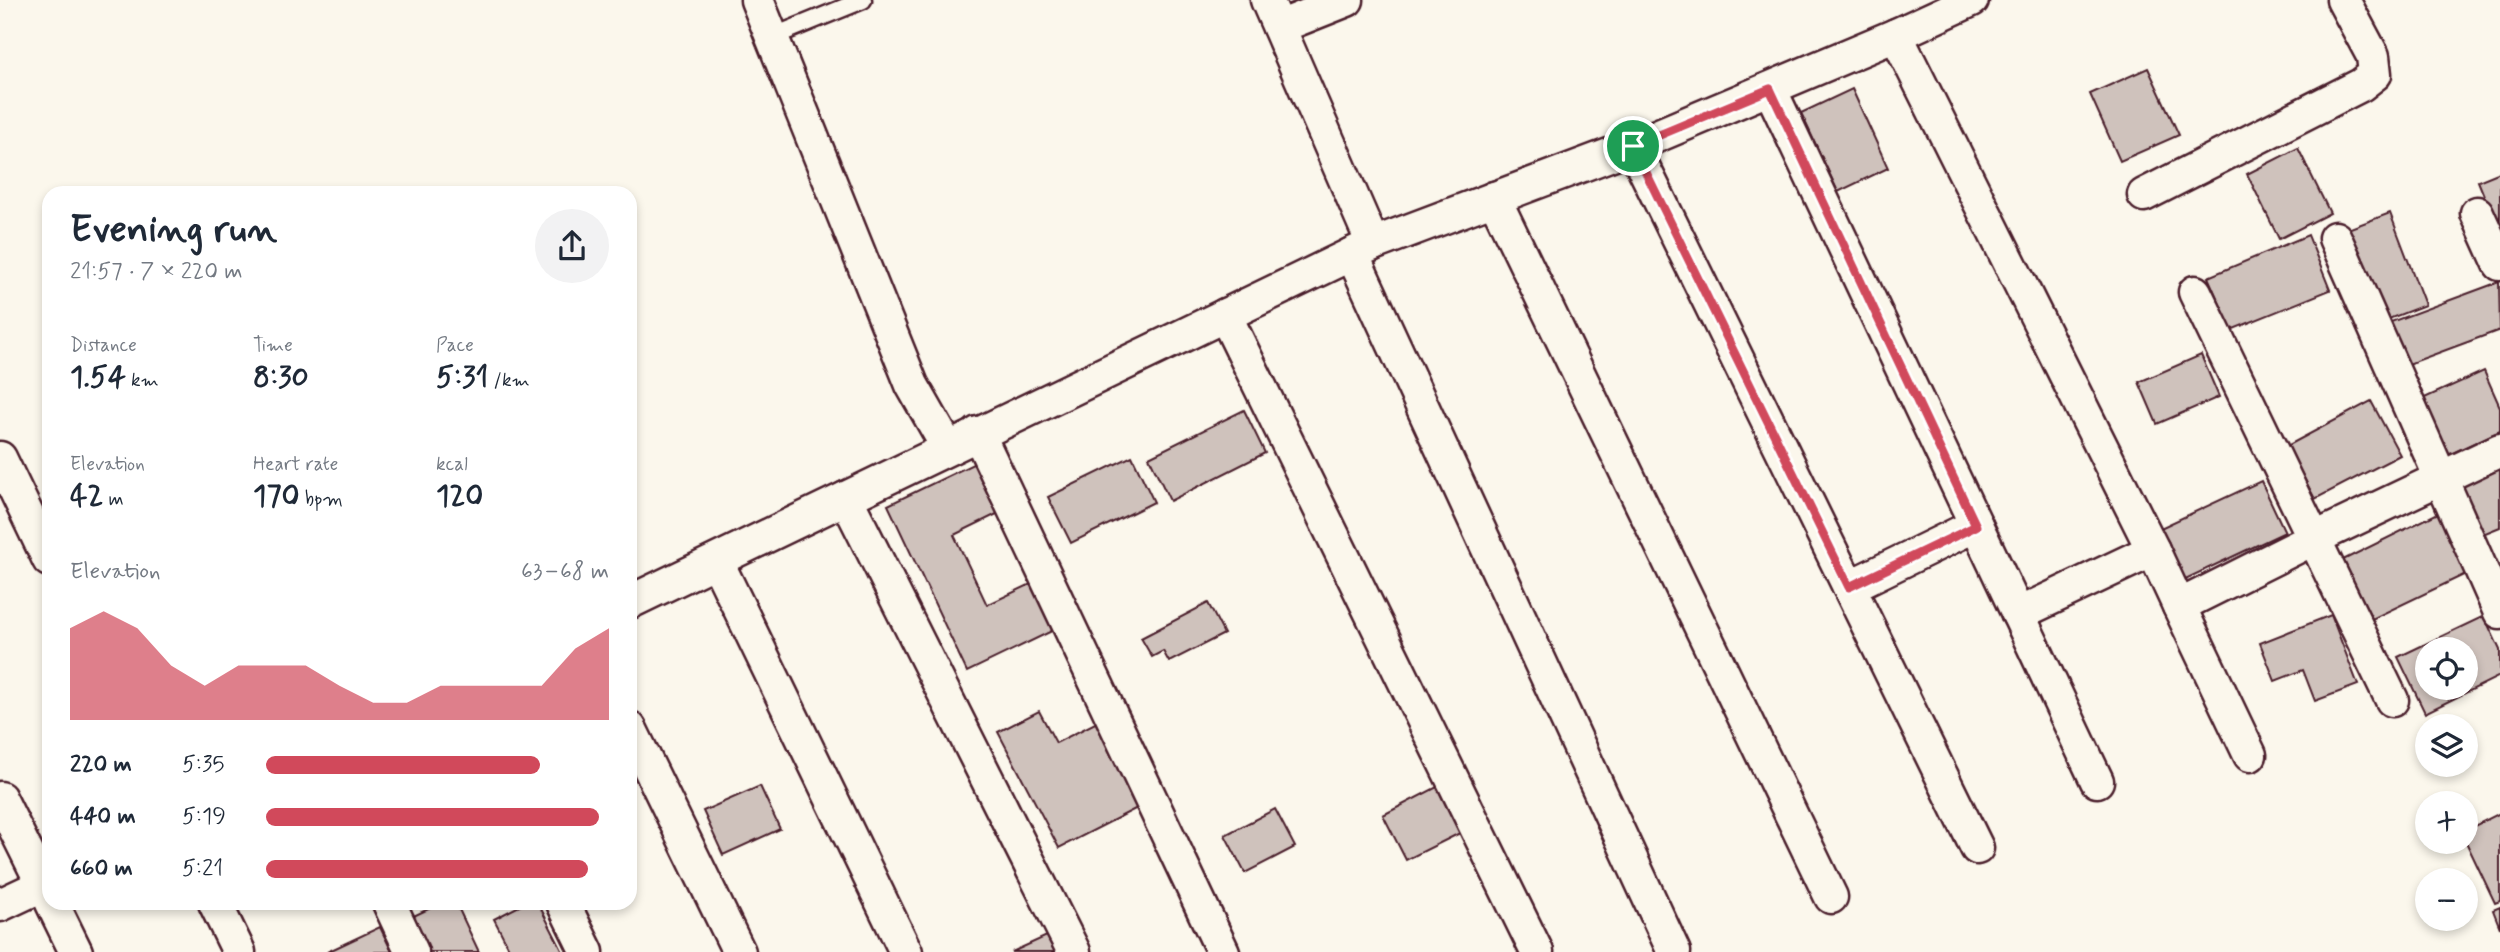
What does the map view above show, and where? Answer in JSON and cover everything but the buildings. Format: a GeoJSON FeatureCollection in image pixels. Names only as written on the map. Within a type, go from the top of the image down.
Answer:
{"type":"FeatureCollection","features":[{"type":"Feature","properties":{"kind":"street"},"geometry":{"type":"LineString","coordinates":[[757,0],[912,385],[948,448]]}},
{"type":"Feature","properties":{"kind":"street"},"geometry":{"type":"LineString","coordinates":[[1347,0],[1273,14],[1362,249],[1674,952]]}},
{"type":"Feature","properties":{"kind":"street"},"geometry":{"type":"LineString","coordinates":[[637,599],[1362,249],[1633,146],[1972,0]]}},
{"type":"Feature","properties":{"kind":"street"},"geometry":{"type":"LineString","coordinates":[[2144,195],[2361,85],[2375,74],[2373,56],[2343,0]]}},
{"type":"Feature","properties":{"kind":"street"},"geometry":{"type":"LineString","coordinates":[[1896,35],[2153,550],[2250,755]]}},
{"type":"Feature","properties":{"kind":"street"},"geometry":{"type":"LineString","coordinates":[[1770,89],[2097,780]]}},
{"type":"Feature","properties":{"kind":"street"},"geometry":{"type":"LineString","coordinates":[[1633,146],[1977,848]]}},
{"type":"Feature","properties":{"kind":"street"},"geometry":{"type":"LineString","coordinates":[[1494,198],[1831,897]]}},
{"type":"Feature","properties":{"kind":"street"},"geometry":{"type":"LineString","coordinates":[[2477,213],[2500,264]]}},
{"type":"Feature","properties":{"kind":"street"},"geometry":{"type":"LineString","coordinates":[[2335,238],[2500,612]]}},
{"type":"Feature","properties":{"kind":"street"},"geometry":{"type":"LineString","coordinates":[[2195,292],[2392,700]]}},
{"type":"Feature","properties":{"kind":"street"},"geometry":{"type":"LineString","coordinates":[[1225,315],[1537,952]]}},
{"type":"Feature","properties":{"kind":"street"},"geometry":{"type":"LineString","coordinates":[[978,433],[1223,952]]}},
{"type":"Feature","properties":{"kind":"street"},"geometry":{"type":"LineString","coordinates":[[2179,606],[2500,450]]}},
{"type":"Feature","properties":{"kind":"street"},"geometry":{"type":"LineString","coordinates":[[0,458],[42,545]]}},
{"type":"Feature","properties":{"kind":"street"},"geometry":{"type":"LineString","coordinates":[[846,498],[1073,952]]}},
{"type":"Feature","properties":{"kind":"street"},"geometry":{"type":"LineString","coordinates":[[1849,587],[1976,526]]}},
{"type":"Feature","properties":{"kind":"street"},"geometry":{"type":"LineString","coordinates":[[2018,614],[2153,550]]}},
{"type":"Feature","properties":{"kind":"street"},"geometry":{"type":"LineString","coordinates":[[717,562],[906,952]]}},
{"type":"Feature","properties":{"kind":"street"},"geometry":{"type":"LineString","coordinates":[[637,742],[739,952]]}},
{"type":"Feature","properties":{"kind":"street"},"geometry":{"type":"LineString","coordinates":[[0,798],[42,880]]}},
{"type":"Feature","properties":{"kind":"street"},"geometry":{"type":"LineString","coordinates":[[0,905],[42,894]]}},
{"type":"Feature","properties":{"kind":"street"},"geometry":{"type":"LineString","coordinates":[[56,910],[76,952]]}},
{"type":"Feature","properties":{"kind":"street"},"geometry":{"type":"LineString","coordinates":[[218,910],[239,952]]}},
{"type":"Feature","properties":{"kind":"street"},"geometry":{"type":"LineString","coordinates":[[392,910],[412,952]]}},
{"type":"Feature","properties":{"kind":"street"},"geometry":{"type":"LineString","coordinates":[[567,910],[587,952]]}},
{"type":"Feature","properties":{"kind":"lane"},"geometry":{"type":"LineString","coordinates":[[772,37],[863,0]]}},
{"type":"Feature","properties":{"kind":"route"},"geometry":{"type":"LineString","coordinates":[[1770,89],[1976,526],[1849,587],[1633,146],[1770,89]]}}]}
